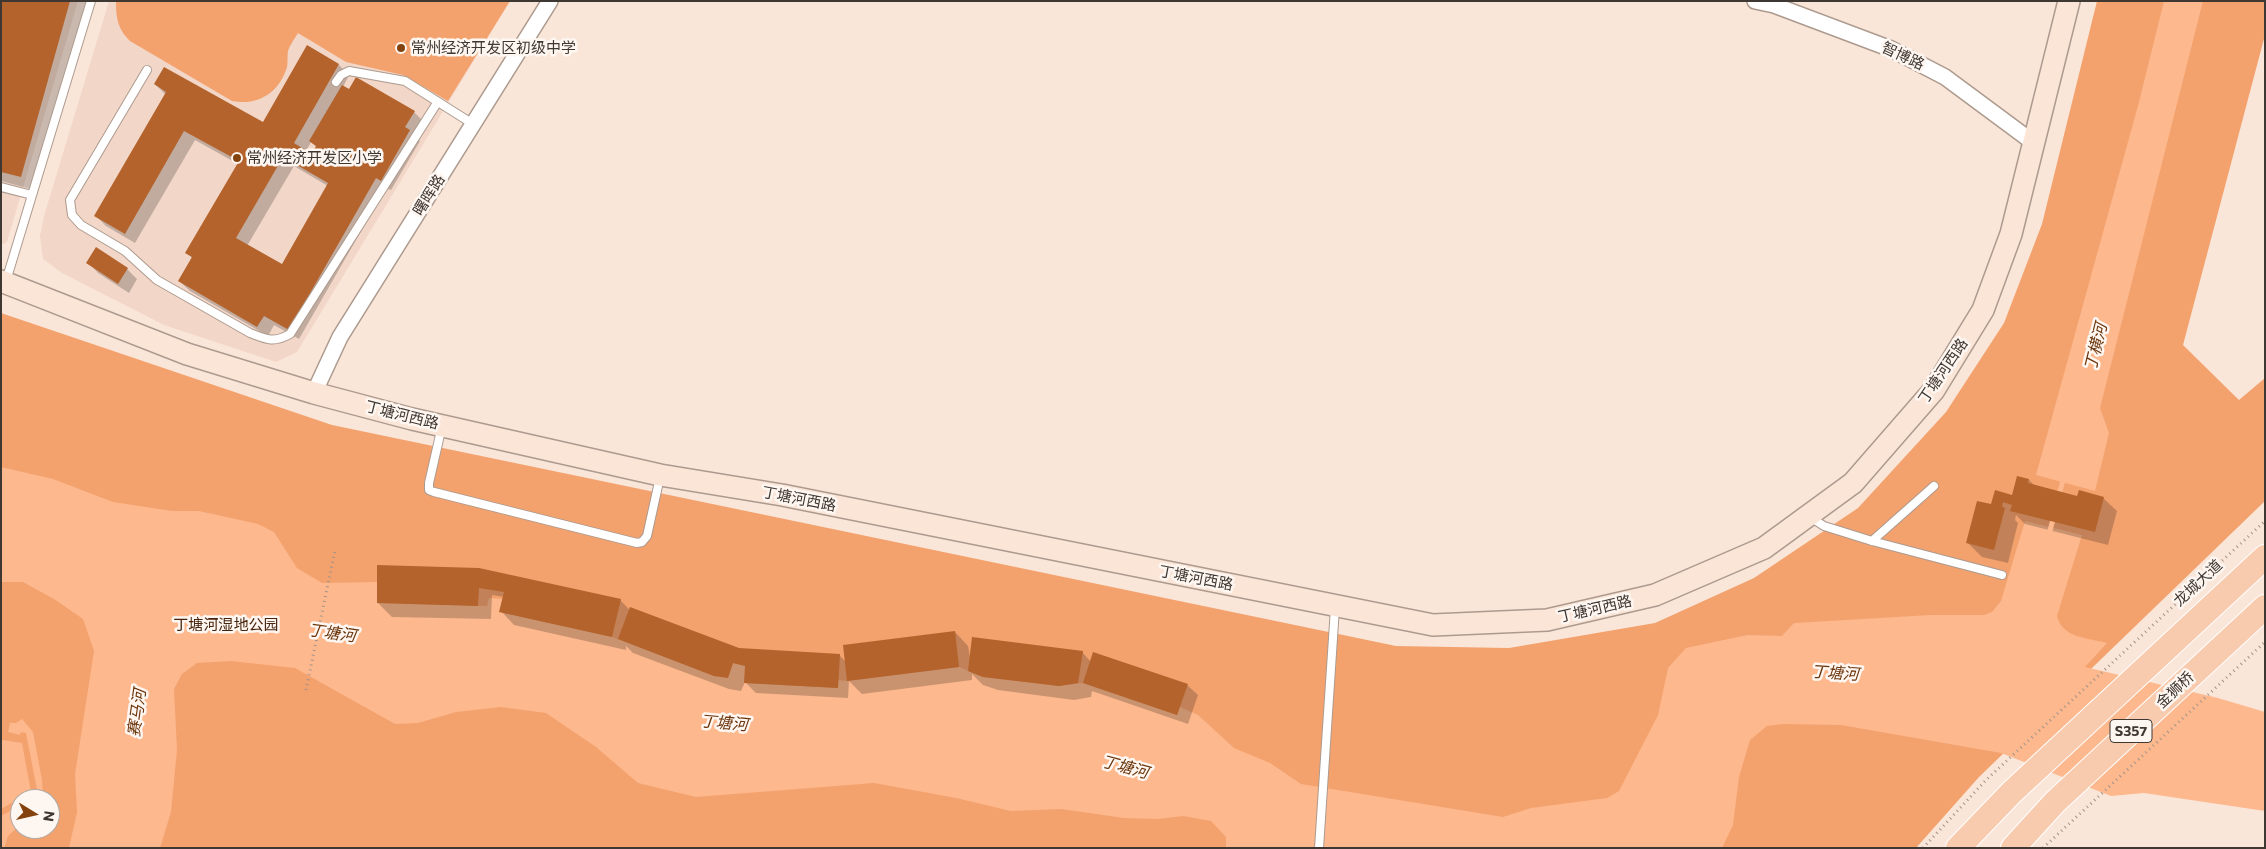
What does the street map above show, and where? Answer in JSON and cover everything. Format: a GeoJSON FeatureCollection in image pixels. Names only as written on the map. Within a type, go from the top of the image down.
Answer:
{"type":"FeatureCollection","features":[{"type":"Feature","properties":{"kind":"main road","name":"龙城大道"},"geometry":{"type":"LineString","coordinates":[[1958,848],[2012,792],[2265,557]]}},
{"type":"Feature","properties":{"kind":"main road","name":"金狮桥"},"geometry":{"type":"LineString","coordinates":[[2013,848],[2055,802],[2265,607]]}},
{"type":"Feature","properties":{"kind":"street","name":"曙晖路"},"geometry":{"type":"LineString","coordinates":[[314,393],[340,337],[550,1]]}},
{"type":"Feature","properties":{"kind":"street","name":"智博路"},"geometry":{"type":"LineString","coordinates":[[1755,1],[1774,5],[1890,49],[1945,77],[2034,143]]}},
{"type":"Feature","properties":{"kind":"street","name":"丁塘河西路"},"geometry":{"type":"LineString","coordinates":[[3,282],[187,354],[314,393],[442,425],[660,475],[782,495],[1433,625],[1547,620],[1655,595],[1764,548],[1853,482],[1934,390],[1983,310],[2011,234],[2070,1]]}},
{"type":"Feature","properties":{"kind":"lane"},"geometry":{"type":"LineString","coordinates":[[3,282],[32,195],[90,1]]}},
{"type":"Feature","properties":{"kind":"lane"},"geometry":{"type":"LineString","coordinates":[[148,70],[70,200],[72,215],[81,225],[126,251],[157,280],[250,333],[264,339],[279,340],[290,334],[437,103]]}},
{"type":"Feature","properties":{"kind":"lane"},"geometry":{"type":"LineString","coordinates":[[336,82],[341,75],[349,71],[405,81],[473,124]]}},
{"type":"Feature","properties":{"kind":"lane"},"geometry":{"type":"LineString","coordinates":[[1,187],[32,195]]}},
{"type":"Feature","properties":{"kind":"lane"},"geometry":{"type":"LineString","coordinates":[[442,425],[429,483],[430,490],[637,543],[642,542],[648,536],[660,475]]}},
{"type":"Feature","properties":{"kind":"lane"},"geometry":{"type":"LineString","coordinates":[[1872,541],[1934,486]]}},
{"type":"Feature","properties":{"kind":"lane"},"geometry":{"type":"LineString","coordinates":[[1808,516],[1824,526],[1872,541],[2002,576]]}},
{"type":"Feature","properties":{"kind":"lane"},"geometry":{"type":"LineString","coordinates":[[1319,848],[1336,606]]}},
{"type":"Feature","properties":{"kind":"path","name":"龙城大道"},"geometry":{"type":"LineString","coordinates":[[1923,848],[1986,780],[2265,521]]}},
{"type":"Feature","properties":{"kind":"path"},"geometry":{"type":"LineString","coordinates":[[306,690],[335,550]]}},
{"type":"Feature","properties":{"kind":"path"},"geometry":{"type":"LineString","coordinates":[[2043,848],[2265,642]]}},
{"type":"Feature","properties":{"kind":"shaded area"},"geometry":{"type":"Polygon","coordinates":[[[1,1],[78,1],[7,242],[1,245],[1,1]]]}},
{"type":"Feature","properties":{"kind":"shaded area","name":"常州经济开发区小学"},"geometry":{"type":"Polygon","coordinates":[[[109,1],[510,1],[297,352],[276,362],[164,325],[62,273],[43,259],[40,236],[44,216],[109,1]]]}},
{"type":"Feature","properties":{"kind":"green space"},"geometry":{"type":"Polygon","coordinates":[[[116,1],[510,1],[448,101],[403,75],[346,62],[298,33],[288,51],[287,67],[279,84],[266,96],[242,102],[232,101],[130,41],[118,23],[116,1]]]}},
{"type":"Feature","properties":{"kind":"green space","name":"丁塘河湿地公园"},"geometry":{"type":"Polygon","coordinates":[[[2097,1],[2265,1],[2265,35],[2183,345],[2239,400],[2265,378],[2265,501],[1979,777],[1916,848],[1,848],[1,313],[332,425],[1396,646],[1509,648],[1655,623],[1754,578],[1858,508],[1946,412],[2004,323],[2042,224],[2097,1]]]}},
{"type":"Feature","properties":{"kind":"water"},"geometry":{"type":"Polygon","coordinates":[[[2164,1],[2203,1],[2100,408],[2109,433],[2095,491],[2036,475],[2139,102],[2164,1]]]}},
{"type":"Feature","properties":{"kind":"water"},"geometry":{"type":"Polygon","coordinates":[[[1,467],[53,479],[113,502],[172,511],[199,511],[258,524],[274,532],[297,568],[322,583],[377,582],[377,603],[487,606],[489,598],[502,599],[500,612],[612,637],[714,676],[728,677],[733,663],[745,666],[745,683],[838,688],[838,680],[847,681],[959,667],[983,677],[1059,686],[1083,683],[1177,715],[1180,707],[1198,715],[1234,748],[1270,763],[1301,784],[1503,817],[1531,808],[1607,798],[1619,791],[1658,715],[1668,668],[1686,648],[1747,635],[1782,636],[1794,623],[1931,615],[1984,615],[1992,612],[2001,601],[2025,521],[2082,535],[2057,616],[2064,629],[2070,633],[2107,643],[2085,667],[2218,698],[2265,712],[2265,811],[2144,793],[2111,796],[2001,753],[1841,725],[1783,724],[1767,726],[1750,740],[1739,777],[1733,825],[1722,848],[1226,848],[1226,837],[1211,821],[1183,816],[1158,819],[1124,818],[1061,809],[1011,811],[956,798],[874,783],[696,797],[638,783],[596,747],[546,713],[501,707],[456,712],[418,723],[395,724],[295,668],[231,661],[197,663],[182,674],[174,689],[177,750],[171,812],[160,848],[69,848],[77,812],[75,774],[94,651],[83,619],[54,599],[23,582],[1,582],[1,467]]]}},
{"type":"Feature","properties":{"kind":"water"},"geometry":{"type":"Polygon","coordinates":[[[22,719],[33,732],[42,789],[37,789],[26,733],[21,732],[20,735],[8,732],[10,723],[16,723],[22,719]]]}},
{"type":"Feature","properties":{"kind":"water"},"geometry":{"type":"Polygon","coordinates":[[[2,740],[22,743],[30,789],[10,789],[10,804],[1,809],[2,740]]]}},
{"type":"Feature","properties":{"kind":"water"},"geometry":{"type":"Polygon","coordinates":[[[10,811],[10,834],[4,848],[1,848],[1,816],[10,811]]]}},
{"type":"Feature","properties":{"kind":"building"},"geometry":{"type":"Polygon","coordinates":[[[1,1],[70,1],[21,177],[1,172],[1,1]]]}},
{"type":"Feature","properties":{"kind":"building"},"geometry":{"type":"Polygon","coordinates":[[[307,45],[339,64],[294,143],[312,154],[316,146],[309,141],[342,85],[349,89],[356,77],[415,111],[405,127],[410,130],[381,181],[376,178],[289,330],[264,316],[257,327],[178,281],[192,257],[185,253],[239,161],[184,131],[125,234],[94,216],[166,92],[154,84],[164,67],[263,122],[307,45]],[[283,157],[236,238],[282,264],[328,183],[283,157]]]}},
{"type":"Feature","properties":{"kind":"building"},"geometry":{"type":"Polygon","coordinates":[[[96,247],[128,268],[118,284],[86,263],[96,247]]]}},
{"type":"Feature","properties":{"kind":"building"},"geometry":{"type":"Polygon","coordinates":[[[2017,476],[2029,479],[2028,483],[2077,496],[2079,490],[2104,497],[2095,532],[2010,511],[2012,505],[2003,502],[2002,507],[2005,508],[1994,550],[1966,543],[1977,501],[1991,504],[1995,490],[2012,495],[2017,476]]]}},
{"type":"Feature","properties":{"kind":"building"},"geometry":{"type":"Polygon","coordinates":[[[377,565],[479,568],[621,599],[612,637],[499,612],[504,592],[479,588],[478,606],[377,603],[377,565]]]}},
{"type":"Feature","properties":{"kind":"building"},"geometry":{"type":"Polygon","coordinates":[[[630,607],[739,648],[840,654],[838,688],[744,683],[745,666],[733,663],[728,678],[714,676],[618,639],[630,607]]]}},
{"type":"Feature","properties":{"kind":"building"},"geometry":{"type":"Polygon","coordinates":[[[955,631],[959,667],[847,681],[843,645],[955,631]]]}},
{"type":"Feature","properties":{"kind":"building"},"geometry":{"type":"Polygon","coordinates":[[[972,637],[1083,651],[1078,683],[1059,686],[983,677],[968,671],[972,637]]]}},
{"type":"Feature","properties":{"kind":"building"},"geometry":{"type":"Polygon","coordinates":[[[1093,652],[1188,684],[1177,715],[1083,683],[1093,652]]]}},
{"type":"Feature","properties":{"kind":"waterway","name":"丁横河"},"geometry":{"type":"LineString","coordinates":[[2058,498],[2064,477]]}},
{"type":"Feature","properties":{"kind":"waterway","name":"丁横河"},"geometry":{"type":"LineString","coordinates":[[2049,534],[2054,516]]}},
{"type":"Feature","properties":{"kind":"place","name":"常州经济开发区初级中学"},"geometry":{"type":"Point","coordinates":[401,48]}},
{"type":"Feature","properties":{"kind":"place","name":"常州经济开发区小学"},"geometry":{"type":"Point","coordinates":[237,158]}},
{"type":"Feature","properties":{"kind":"water label","name":"丁塘河"},"geometry":{"type":"Point","coordinates":[332,633]}},
{"type":"Feature","properties":{"kind":"water label","name":"丁塘河"},"geometry":{"type":"Point","coordinates":[1835,673]}},
{"type":"Feature","properties":{"kind":"water label","name":"赛马河"},"geometry":{"type":"Point","coordinates":[137,713]}},
{"type":"Feature","properties":{"kind":"water label","name":"丁塘河"},"geometry":{"type":"Point","coordinates":[724,723]}},
{"type":"Feature","properties":{"kind":"water label","name":"丁塘河"},"geometry":{"type":"Point","coordinates":[1125,767]}}]}
